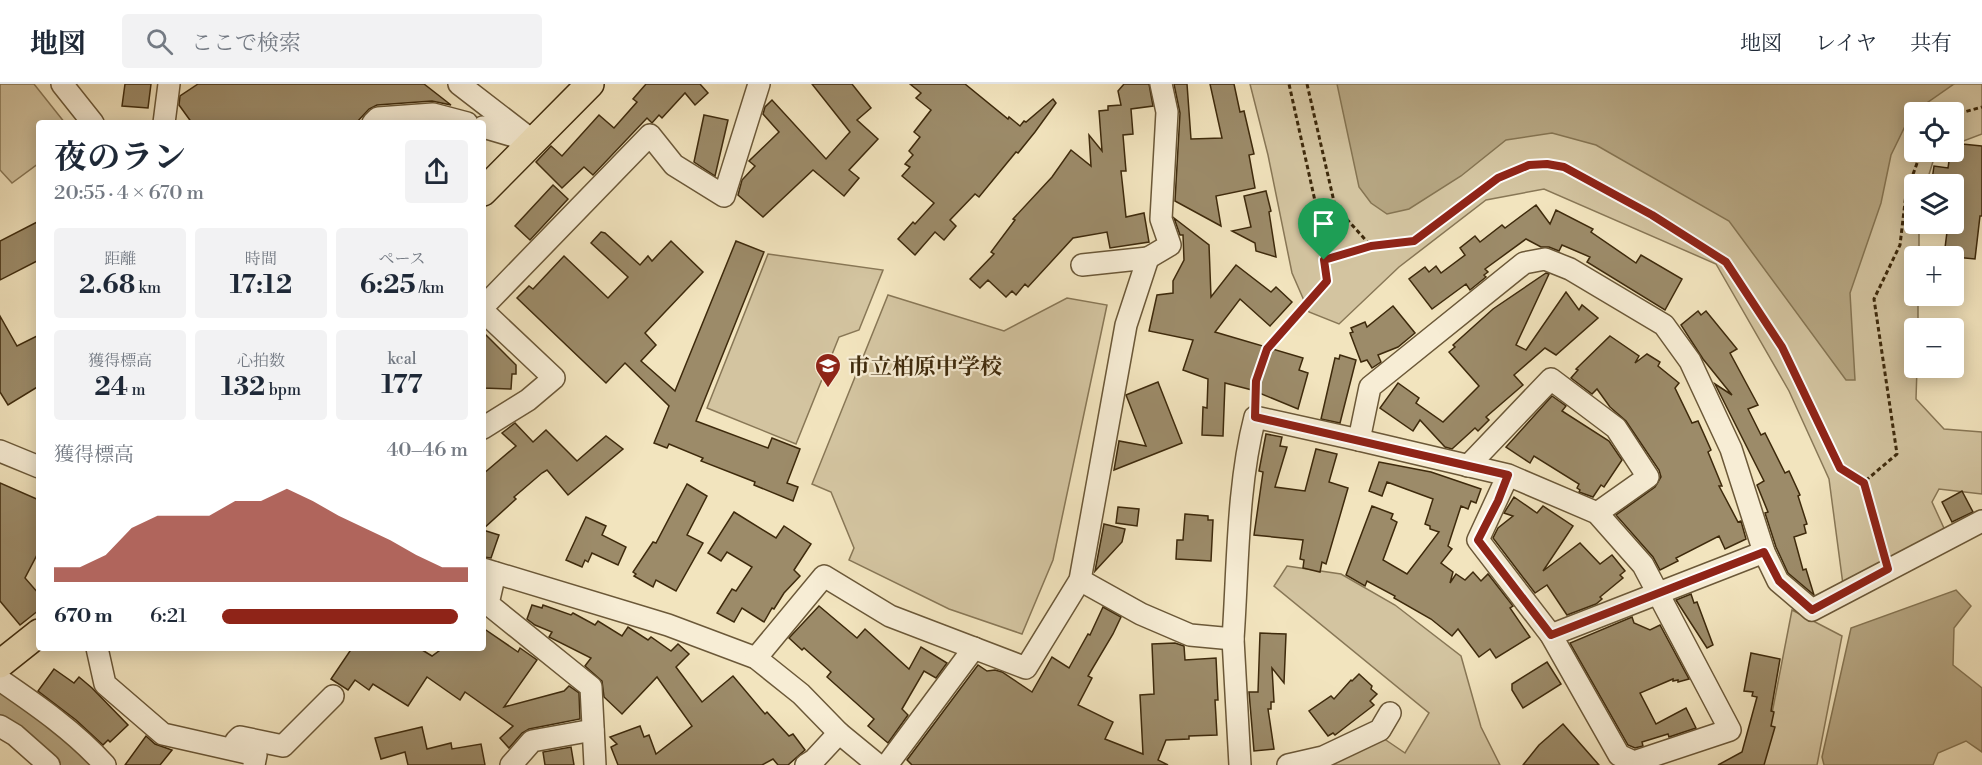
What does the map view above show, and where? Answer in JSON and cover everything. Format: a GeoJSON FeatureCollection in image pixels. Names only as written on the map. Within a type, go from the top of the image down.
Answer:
{"type":"FeatureCollection","features":[{"type":"Feature","properties":{"kind":"main road"},"geometry":{"type":"LineString","coordinates":[[486,189],[590,84]]}},
{"type":"Feature","properties":{"kind":"main road"},"geometry":{"type":"LineString","coordinates":[[0,664],[36,635]]}},
{"type":"Feature","properties":{"kind":"street"},"geometry":{"type":"LineString","coordinates":[[62,84],[91,120]]}},
{"type":"Feature","properties":{"kind":"street"},"geometry":{"type":"LineString","coordinates":[[164,120],[169,84]]}},
{"type":"Feature","properties":{"kind":"street"},"geometry":{"type":"LineString","coordinates":[[459,84],[533,141]]}},
{"type":"Feature","properties":{"kind":"street"},"geometry":{"type":"LineString","coordinates":[[486,304],[650,135],[674,165],[724,196],[759,84]]}},
{"type":"Feature","properties":{"kind":"street"},"geometry":{"type":"LineString","coordinates":[[1082,265],[1148,258],[1170,245],[1161,219],[1167,112],[1161,84]]}},
{"type":"Feature","properties":{"kind":"street"},"geometry":{"type":"LineString","coordinates":[[376,120],[433,114],[456,120]]}},
{"type":"Feature","properties":{"kind":"street"},"geometry":{"type":"LineString","coordinates":[[486,128],[533,141]]}},
{"type":"Feature","properties":{"kind":"street"},"geometry":{"type":"LineString","coordinates":[[756,657],[824,576],[890,616],[1026,668],[1080,580],[1126,325],[1148,258]]}},
{"type":"Feature","properties":{"kind":"street"},"geometry":{"type":"LineString","coordinates":[[1359,440],[1370,387],[1524,263],[1545,259],[1570,269],[1664,326],[1690,361],[1731,449],[1764,552],[1779,581],[1812,610],[1982,521]]}},
{"type":"Feature","properties":{"kind":"street"},"geometry":{"type":"LineString","coordinates":[[486,314],[554,378],[528,400],[486,426]]}},
{"type":"Feature","properties":{"kind":"street"},"geometry":{"type":"LineString","coordinates":[[1468,466],[1551,379],[1616,428],[1648,477],[1597,513]]}},
{"type":"Feature","properties":{"kind":"street"},"geometry":{"type":"LineString","coordinates":[[1240,765],[1233,639],[1241,512],[1249,441],[1255,417],[1508,475],[1597,513],[1643,565],[1730,730],[1634,762],[1619,755],[1551,635],[1478,540],[1498,501],[1508,475]]}},
{"type":"Feature","properties":{"kind":"street"},"geometry":{"type":"LineString","coordinates":[[0,451],[36,466]]}},
{"type":"Feature","properties":{"kind":"street"},"geometry":{"type":"LineString","coordinates":[[1551,635],[1764,552]]}},
{"type":"Feature","properties":{"kind":"street"},"geometry":{"type":"LineString","coordinates":[[596,765],[591,687],[488,604],[489,571],[668,625],[756,657],[801,694],[839,733],[878,765]]}},
{"type":"Feature","properties":{"kind":"street"},"geometry":{"type":"LineString","coordinates":[[1080,580],[1141,614],[1190,635],[1233,639]]}},
{"type":"Feature","properties":{"kind":"street"},"geometry":{"type":"LineString","coordinates":[[887,765],[974,648]]}},
{"type":"Feature","properties":{"kind":"street"},"geometry":{"type":"LineString","coordinates":[[98,651],[105,684],[163,734],[256,755],[254,765]]}},
{"type":"Feature","properties":{"kind":"street"},"geometry":{"type":"LineString","coordinates":[[0,680],[52,715],[85,743],[105,765]]}},
{"type":"Feature","properties":{"kind":"street"},"geometry":{"type":"LineString","coordinates":[[231,749],[240,737],[283,746],[333,696]]}},
{"type":"Feature","properties":{"kind":"street"},"geometry":{"type":"LineString","coordinates":[[1288,765],[1323,757],[1380,730],[1390,713]]}},
{"type":"Feature","properties":{"kind":"street"},"geometry":{"type":"LineString","coordinates":[[0,726],[15,735],[49,765]]}},
{"type":"Feature","properties":{"kind":"street"},"geometry":{"type":"LineString","coordinates":[[511,765],[532,741],[593,730]]}},
{"type":"Feature","properties":{"kind":"street"},"geometry":{"type":"LineString","coordinates":[[806,765],[814,760],[839,733]]}},
{"type":"Feature","properties":{"kind":"path"},"geometry":{"type":"LineString","coordinates":[[1255,417],[1256,381],[1267,349],[1327,281],[1319,219],[1289,84]]}},
{"type":"Feature","properties":{"kind":"path"},"geometry":{"type":"LineString","coordinates":[[1307,84],[1335,206],[1371,246]]}},
{"type":"Feature","properties":{"kind":"path"},"geometry":{"type":"LineString","coordinates":[[1964,112],[1982,107]]}},
{"type":"Feature","properties":{"kind":"path"},"geometry":{"type":"LineString","coordinates":[[1864,483],[1897,454],[1874,299],[1900,245],[1906,194],[1917,162]]}},
{"type":"Feature","properties":{"kind":"path"},"geometry":{"type":"LineString","coordinates":[[1324,260],[1371,246],[1414,241],[1498,178],[1529,165],[1547,164],[1564,167],[1652,215],[1726,262],[1782,347],[1840,468],[1864,483],[1888,569]]}},
{"type":"Feature","properties":{"kind":"shaded area"},"geometry":{"type":"Polygon","coordinates":[[[0,84],[34,84],[63,120],[36,120],[36,165],[12,183],[0,170],[0,84]]]}},
{"type":"Feature","properties":{"kind":"shaded area"},"geometry":{"type":"Polygon","coordinates":[[[1250,84],[1982,84],[1982,134],[1964,141],[1964,102],[1904,102],[1904,162],[1933,162],[1929,174],[1904,174],[1904,234],[1919,234],[1919,246],[1904,246],[1904,306],[1918,306],[1918,318],[1904,318],[1904,378],[1917,378],[1916,399],[1944,429],[1982,432],[1982,494],[1939,489],[1932,502],[1948,537],[1844,592],[1829,479],[1789,391],[1716,264],[1544,189],[1486,200],[1399,267],[1339,324],[1309,312],[1292,273],[1268,155],[1250,84]]]}},
{"type":"Feature","properties":{"kind":"shaded area"},"geometry":{"type":"Polygon","coordinates":[[[1337,84],[1954,84],[1928,102],[1904,102],[1904,128],[1891,155],[1881,203],[1850,293],[1855,380],[1846,380],[1729,221],[1596,145],[1552,133],[1506,140],[1461,176],[1409,209],[1387,214],[1371,203],[1359,187],[1337,84]]]}},
{"type":"Feature","properties":{"kind":"shaded area"},"geometry":{"type":"Polygon","coordinates":[[[768,254],[883,270],[859,330],[839,337],[796,444],[707,408],[768,254]]]}},
{"type":"Feature","properties":{"kind":"shaded area"},"geometry":{"type":"Polygon","coordinates":[[[888,295],[1004,331],[1067,298],[1107,305],[1053,560],[1022,634],[949,609],[849,560],[854,548],[831,492],[812,484],[888,295]]]}},
{"type":"Feature","properties":{"kind":"shaded area"},"geometry":{"type":"Polygon","coordinates":[[[1287,566],[1341,574],[1395,605],[1461,656],[1481,727],[1500,765],[1333,765],[1333,753],[1377,734],[1405,753],[1429,713],[1274,586],[1287,566]]]}},
{"type":"Feature","properties":{"kind":"shaded area"},"geometry":{"type":"Polygon","coordinates":[[[1956,590],[1971,606],[1954,628],[1953,665],[1982,688],[1982,752],[1966,741],[1938,753],[1933,765],[1824,765],[1822,757],[1851,628],[1956,590]]]}},
{"type":"Feature","properties":{"kind":"shaded area"},"geometry":{"type":"Polygon","coordinates":[[[1792,610],[1842,636],[1817,765],[1762,765],[1792,610]]]}},
{"type":"Feature","properties":{"kind":"building"},"geometry":{"type":"Polygon","coordinates":[[[125,84],[151,84],[148,108],[122,106],[125,84]]]}},
{"type":"Feature","properties":{"kind":"building"},"geometry":{"type":"Polygon","coordinates":[[[198,84],[424,84],[451,105],[432,101],[377,105],[369,109],[359,120],[190,120],[179,105],[180,96],[198,84]]]}},
{"type":"Feature","properties":{"kind":"building"},"geometry":{"type":"Polygon","coordinates":[[[646,84],[700,84],[708,93],[695,105],[685,93],[662,118],[659,115],[652,123],[647,118],[593,175],[584,167],[562,188],[536,162],[551,146],[562,156],[599,115],[614,128],[637,102],[633,99],[646,84]]]}},
{"type":"Feature","properties":{"kind":"building"},"geometry":{"type":"Polygon","coordinates":[[[812,84],[852,84],[871,108],[857,120],[878,139],[849,170],[859,178],[844,196],[813,170],[763,217],[738,195],[742,180],[755,166],[749,161],[779,132],[763,114],[765,107],[772,100],[826,159],[850,132],[812,84]]]}},
{"type":"Feature","properties":{"kind":"building"},"geometry":{"type":"Polygon","coordinates":[[[910,84],[965,84],[1020,126],[1053,99],[1056,103],[1018,153],[1016,152],[979,197],[975,194],[950,220],[956,226],[944,240],[935,232],[915,255],[898,239],[934,203],[902,176],[910,167],[905,164],[913,155],[909,151],[920,137],[914,132],[931,110],[916,98],[921,93],[910,84]]]}},
{"type":"Feature","properties":{"kind":"building"},"geometry":{"type":"Polygon","coordinates":[[[1124,84],[1149,84],[1153,106],[1131,109],[1133,134],[1123,135],[1126,171],[1121,171],[1126,217],[1144,213],[1149,242],[1110,248],[1107,232],[1073,238],[1028,287],[1025,284],[1016,295],[1012,291],[1006,297],[988,280],[980,288],[970,279],[994,254],[991,252],[1015,220],[1013,219],[1052,177],[1071,150],[1091,166],[1089,135],[1102,151],[1099,111],[1108,110],[1108,106],[1121,105],[1118,91],[1124,84]]]}},
{"type":"Feature","properties":{"kind":"building"},"geometry":{"type":"Polygon","coordinates":[[[1174,84],[1187,84],[1191,139],[1222,138],[1210,84],[1234,84],[1240,112],[1244,111],[1254,154],[1249,155],[1255,188],[1216,196],[1221,226],[1175,201],[1180,113],[1174,84]]]}},
{"type":"Feature","properties":{"kind":"building"},"geometry":{"type":"Polygon","coordinates":[[[704,115],[728,120],[715,176],[694,162],[704,115]]]}},
{"type":"Feature","properties":{"kind":"building"},"geometry":{"type":"Polygon","coordinates":[[[1964,144],[1982,146],[1982,216],[1980,216],[1975,259],[1964,258],[1964,246],[1945,246],[1947,234],[1964,234],[1964,174],[1933,174],[1934,166],[1948,168],[1949,162],[1964,162],[1964,144]]]}},
{"type":"Feature","properties":{"kind":"building"},"geometry":{"type":"Polygon","coordinates":[[[553,185],[568,199],[530,240],[515,226],[553,185]]]}},
{"type":"Feature","properties":{"kind":"building"},"geometry":{"type":"Polygon","coordinates":[[[1266,191],[1271,211],[1269,212],[1276,257],[1256,251],[1255,243],[1232,231],[1251,227],[1244,196],[1266,191]]]}},
{"type":"Feature","properties":{"kind":"building"},"geometry":{"type":"Polygon","coordinates":[[[1536,205],[1550,224],[1556,210],[1593,229],[1591,232],[1636,263],[1641,255],[1682,279],[1665,310],[1587,262],[1590,257],[1562,245],[1559,251],[1541,247],[1526,239],[1485,269],[1488,272],[1484,275],[1486,277],[1470,290],[1466,284],[1432,309],[1409,279],[1425,267],[1429,272],[1436,266],[1441,273],[1465,255],[1460,248],[1475,236],[1480,242],[1502,225],[1505,228],[1536,205]]]}},
{"type":"Feature","properties":{"kind":"building"},"geometry":{"type":"Polygon","coordinates":[[[1174,218],[1209,245],[1211,297],[1236,265],[1271,292],[1276,287],[1292,302],[1270,326],[1240,299],[1215,332],[1303,358],[1299,370],[1308,373],[1298,409],[1252,390],[1225,383],[1223,436],[1202,435],[1203,407],[1207,408],[1208,379],[1183,370],[1193,340],[1149,331],[1157,295],[1173,293],[1173,281],[1184,260],[1183,235],[1180,235],[1174,218]]]}},
{"type":"Feature","properties":{"kind":"building"},"geometry":{"type":"Polygon","coordinates":[[[36,223],[36,262],[0,280],[0,241],[36,223]]]}},
{"type":"Feature","properties":{"kind":"building"},"geometry":{"type":"Polygon","coordinates":[[[601,232],[605,233],[640,265],[648,256],[652,261],[671,241],[703,272],[645,333],[656,345],[641,361],[675,391],[736,241],[764,252],[696,421],[768,448],[772,438],[800,449],[787,483],[798,487],[793,501],[754,485],[755,482],[701,461],[703,458],[669,444],[667,448],[654,443],[669,406],[625,363],[606,383],[517,298],[529,286],[533,289],[564,256],[608,298],[628,277],[591,243],[601,232]]]}},
{"type":"Feature","properties":{"kind":"building"},"geometry":{"type":"Polygon","coordinates":[[[1546,273],[1549,274],[1516,345],[1526,350],[1566,292],[1579,310],[1582,305],[1598,318],[1556,355],[1545,348],[1514,375],[1523,385],[1486,417],[1489,420],[1478,431],[1475,428],[1452,449],[1445,447],[1420,420],[1413,431],[1380,408],[1398,383],[1419,398],[1416,403],[1443,422],[1479,386],[1449,352],[1455,347],[1453,345],[1493,309],[1546,273]]]}},
{"type":"Feature","properties":{"kind":"building"},"geometry":{"type":"Polygon","coordinates":[[[1393,306],[1415,333],[1398,347],[1378,355],[1381,362],[1372,368],[1367,360],[1361,362],[1350,333],[1353,332],[1351,328],[1365,322],[1367,327],[1393,306]]]}},
{"type":"Feature","properties":{"kind":"building"},"geometry":{"type":"Polygon","coordinates":[[[1698,311],[1701,315],[1706,311],[1737,349],[1730,353],[1758,405],[1748,409],[1761,435],[1765,433],[1785,473],[1789,471],[1800,495],[1798,496],[1807,524],[1804,525],[1806,533],[1794,537],[1803,570],[1806,569],[1814,595],[1788,573],[1776,547],[1765,513],[1768,512],[1757,485],[1764,481],[1715,384],[1732,395],[1703,359],[1681,325],[1698,311]]]}},
{"type":"Feature","properties":{"kind":"building"},"geometry":{"type":"Polygon","coordinates":[[[0,316],[17,346],[36,336],[36,388],[8,405],[0,392],[0,316]]]}},
{"type":"Feature","properties":{"kind":"building"},"geometry":{"type":"Polygon","coordinates":[[[486,335],[516,365],[516,374],[512,374],[511,389],[486,388],[486,335]]]}},
{"type":"Feature","properties":{"kind":"building"},"geometry":{"type":"Polygon","coordinates":[[[1610,336],[1639,356],[1635,363],[1647,354],[1660,362],[1658,366],[1679,383],[1675,388],[1692,423],[1698,421],[1711,450],[1708,452],[1722,486],[1719,486],[1738,522],[1741,521],[1746,539],[1725,549],[1719,536],[1676,558],[1678,561],[1660,570],[1653,557],[1616,515],[1655,487],[1661,477],[1659,470],[1626,421],[1610,407],[1597,389],[1592,394],[1571,378],[1578,370],[1576,369],[1610,336]]]}},
{"type":"Feature","properties":{"kind":"building"},"geometry":{"type":"Polygon","coordinates":[[[1340,355],[1356,360],[1340,423],[1321,419],[1335,358],[1339,359],[1340,355]]]}},
{"type":"Feature","properties":{"kind":"building"},"geometry":{"type":"Polygon","coordinates":[[[1158,382],[1182,443],[1114,470],[1119,441],[1146,446],[1126,395],[1158,382]]]}},
{"type":"Feature","properties":{"kind":"building"},"geometry":{"type":"Polygon","coordinates":[[[1552,396],[1566,406],[1562,411],[1609,441],[1622,460],[1604,487],[1601,485],[1593,497],[1579,492],[1577,488],[1579,484],[1534,456],[1530,463],[1506,447],[1552,396]]]}},
{"type":"Feature","properties":{"kind":"building"},"geometry":{"type":"Polygon","coordinates":[[[515,423],[533,442],[546,430],[577,461],[606,436],[623,449],[568,495],[547,470],[514,497],[516,499],[486,526],[486,471],[516,446],[502,433],[515,423]]]}},
{"type":"Feature","properties":{"kind":"building"},"geometry":{"type":"Polygon","coordinates":[[[1266,434],[1282,437],[1280,446],[1287,447],[1275,487],[1305,491],[1316,449],[1337,454],[1329,482],[1348,488],[1326,564],[1322,562],[1320,572],[1303,568],[1304,560],[1300,559],[1303,540],[1254,535],[1263,472],[1259,471],[1266,434]]]}},
{"type":"Feature","properties":{"kind":"building"},"geometry":{"type":"Polygon","coordinates":[[[1379,462],[1431,472],[1481,489],[1476,503],[1471,501],[1468,509],[1461,506],[1448,546],[1452,549],[1441,563],[1453,572],[1450,583],[1456,574],[1465,580],[1473,572],[1481,581],[1488,574],[1513,606],[1510,608],[1530,637],[1496,658],[1490,649],[1479,657],[1458,629],[1452,636],[1431,619],[1394,598],[1395,596],[1367,581],[1365,586],[1346,575],[1372,506],[1393,514],[1391,519],[1397,522],[1383,560],[1407,574],[1439,532],[1430,529],[1430,526],[1425,524],[1433,499],[1387,482],[1382,496],[1369,491],[1379,462]]]}},
{"type":"Feature","properties":{"kind":"building"},"geometry":{"type":"Polygon","coordinates":[[[0,483],[36,499],[36,557],[25,578],[36,591],[36,612],[20,625],[0,601],[0,483]]]}},
{"type":"Feature","properties":{"kind":"building"},"geometry":{"type":"Polygon","coordinates":[[[687,484],[707,496],[687,535],[703,543],[676,591],[656,580],[653,587],[634,576],[636,574],[633,572],[653,542],[656,543],[687,484]]]}},
{"type":"Feature","properties":{"kind":"building"},"geometry":{"type":"Polygon","coordinates":[[[1962,491],[1973,512],[1952,522],[1942,502],[1962,491]]]}},
{"type":"Feature","properties":{"kind":"building"},"geometry":{"type":"Polygon","coordinates":[[[1514,497],[1537,513],[1543,506],[1573,526],[1543,571],[1580,543],[1600,564],[1612,555],[1625,571],[1620,575],[1623,578],[1600,597],[1602,599],[1596,604],[1567,615],[1547,585],[1535,593],[1493,538],[1498,528],[1513,516],[1504,513],[1514,497]]]}},
{"type":"Feature","properties":{"kind":"building"},"geometry":{"type":"Polygon","coordinates":[[[1118,507],[1139,509],[1137,526],[1116,523],[1118,507]]]}},
{"type":"Feature","properties":{"kind":"building"},"geometry":{"type":"Polygon","coordinates":[[[734,512],[776,538],[784,526],[811,544],[794,570],[800,576],[784,593],[774,609],[772,608],[764,622],[742,608],[734,622],[717,613],[732,589],[736,591],[752,567],[727,552],[721,561],[708,553],[734,512]]]}},
{"type":"Feature","properties":{"kind":"building"},"geometry":{"type":"Polygon","coordinates":[[[1185,514],[1208,516],[1208,520],[1213,520],[1211,561],[1176,559],[1177,540],[1183,540],[1185,514]]]}},
{"type":"Feature","properties":{"kind":"building"},"geometry":{"type":"Polygon","coordinates":[[[586,517],[606,526],[602,535],[626,547],[618,565],[592,553],[588,562],[585,560],[582,567],[566,560],[586,517]]]}},
{"type":"Feature","properties":{"kind":"building"},"geometry":{"type":"Polygon","coordinates":[[[1104,524],[1125,529],[1122,542],[1095,571],[1104,524]]]}},
{"type":"Feature","properties":{"kind":"building"},"geometry":{"type":"Polygon","coordinates":[[[486,531],[499,535],[491,558],[486,557],[486,531]]]}},
{"type":"Feature","properties":{"kind":"building"},"geometry":{"type":"Polygon","coordinates":[[[1691,594],[1694,603],[1697,602],[1713,645],[1707,648],[1676,600],[1691,594]]]}},
{"type":"Feature","properties":{"kind":"building"},"geometry":{"type":"Polygon","coordinates":[[[532,605],[542,608],[543,605],[571,615],[573,613],[595,625],[598,621],[622,636],[628,627],[648,640],[651,637],[671,651],[678,644],[689,654],[676,667],[702,702],[733,676],[765,714],[767,712],[789,736],[793,734],[805,750],[788,765],[778,765],[773,759],[762,765],[618,765],[611,747],[617,744],[610,737],[640,726],[644,737],[649,735],[656,754],[692,726],[657,677],[622,714],[604,697],[602,681],[585,666],[591,658],[549,637],[552,632],[527,619],[532,605]]]}},
{"type":"Feature","properties":{"kind":"building"},"geometry":{"type":"Polygon","coordinates":[[[819,606],[857,638],[865,629],[909,669],[921,647],[947,663],[936,678],[924,671],[902,709],[908,715],[888,743],[868,726],[874,719],[827,677],[831,672],[789,638],[819,606]]]}},
{"type":"Feature","properties":{"kind":"building"},"geometry":{"type":"Polygon","coordinates":[[[1103,607],[1121,617],[1088,676],[1092,678],[1078,705],[1113,722],[1105,739],[1143,754],[1140,695],[1154,694],[1152,644],[1175,643],[1184,646],[1185,660],[1216,658],[1217,735],[1166,740],[1158,760],[1168,765],[912,765],[907,760],[978,665],[987,671],[1002,672],[1032,692],[1052,657],[1069,668],[1088,634],[1090,635],[1103,607]]]}},
{"type":"Feature","properties":{"kind":"building"},"geometry":{"type":"Polygon","coordinates":[[[1632,617],[1634,623],[1650,630],[1660,625],[1689,679],[1678,682],[1673,679],[1640,693],[1656,724],[1686,708],[1696,728],[1669,737],[1668,734],[1642,742],[1643,746],[1635,748],[1628,745],[1570,643],[1632,617]]]}},
{"type":"Feature","properties":{"kind":"building"},"geometry":{"type":"Polygon","coordinates":[[[486,630],[518,652],[520,648],[537,660],[504,707],[564,691],[569,686],[579,693],[580,719],[529,729],[522,733],[509,748],[500,738],[513,726],[465,692],[460,700],[427,677],[408,706],[373,684],[369,690],[355,680],[348,690],[331,679],[350,651],[424,651],[432,656],[439,651],[486,651],[486,630]]]}},
{"type":"Feature","properties":{"kind":"building"},"geometry":{"type":"Polygon","coordinates":[[[1260,633],[1286,634],[1284,683],[1272,668],[1274,702],[1271,702],[1271,709],[1268,709],[1274,749],[1254,751],[1249,692],[1258,692],[1260,633]]]}},
{"type":"Feature","properties":{"kind":"building"},"geometry":{"type":"Polygon","coordinates":[[[1751,653],[1780,659],[1771,711],[1774,712],[1771,726],[1775,727],[1764,765],[1718,765],[1742,752],[1757,697],[1752,696],[1753,692],[1744,691],[1751,653]]]}},
{"type":"Feature","properties":{"kind":"building"},"geometry":{"type":"Polygon","coordinates":[[[1547,662],[1561,684],[1523,708],[1512,690],[1512,684],[1547,662]]]}},
{"type":"Feature","properties":{"kind":"building"},"geometry":{"type":"Polygon","coordinates":[[[54,669],[74,683],[79,677],[128,725],[110,742],[108,740],[103,745],[76,720],[38,691],[54,669]]]}},
{"type":"Feature","properties":{"kind":"building"},"geometry":{"type":"Polygon","coordinates":[[[1359,674],[1377,694],[1370,701],[1374,705],[1335,735],[1333,733],[1328,736],[1309,711],[1331,696],[1334,699],[1359,674]]]}},
{"type":"Feature","properties":{"kind":"building"},"geometry":{"type":"Polygon","coordinates":[[[1563,724],[1599,765],[1523,765],[1539,745],[1563,724]]]}},
{"type":"Feature","properties":{"kind":"building"},"geometry":{"type":"Polygon","coordinates":[[[422,727],[427,749],[451,743],[452,749],[481,744],[485,765],[408,765],[405,752],[381,759],[375,738],[422,727]]]}},
{"type":"Feature","properties":{"kind":"building"},"geometry":{"type":"Polygon","coordinates":[[[146,736],[155,744],[172,750],[160,765],[125,765],[146,736]]]}},
{"type":"Feature","properties":{"kind":"building"},"geometry":{"type":"Polygon","coordinates":[[[571,747],[574,765],[545,765],[543,752],[571,747]]]}},
{"type":"Feature","properties":{"kind":"waterway"},"geometry":{"type":"LineString","coordinates":[[0,702],[38,725],[74,765]]}},
{"type":"Feature","properties":{"kind":"place","name":"市立柏原中学校"},"geometry":{"type":"Point","coordinates":[828,389]}},
{"type":"Feature","properties":{"kind":"route"},"geometry":{"type":"LineString","coordinates":[[1547,164],[1564,167],[1652,215],[1726,262],[1782,347],[1840,468],[1864,483],[1888,569],[1812,610],[1779,581],[1764,552],[1551,635],[1478,540],[1498,501],[1508,475],[1255,417],[1256,381],[1267,349],[1327,281],[1324,260],[1371,246],[1414,241],[1498,178],[1529,165],[1547,164]]}}]}
